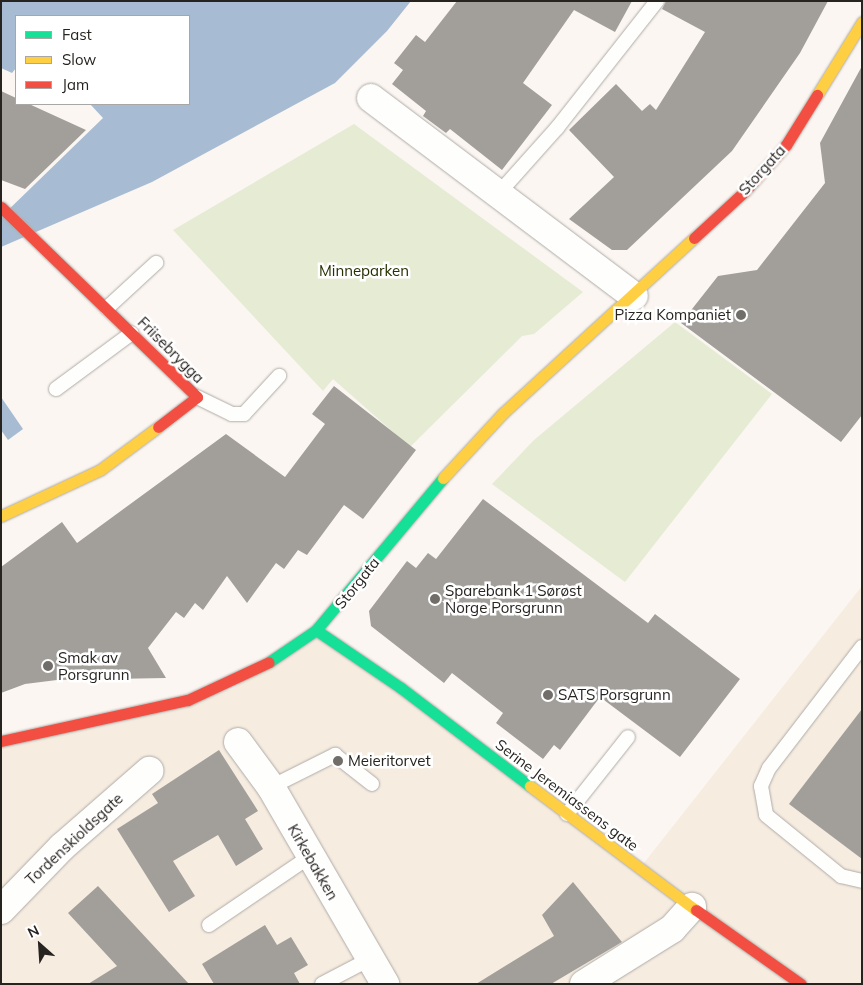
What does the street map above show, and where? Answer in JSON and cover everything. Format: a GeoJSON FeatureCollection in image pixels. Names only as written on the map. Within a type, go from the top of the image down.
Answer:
{"type":"FeatureCollection","features":[{"type":"Feature","properties":{"kind":"street","name":"Storgata"},"geometry":{"type":"LineString","coordinates":[[1,741],[188,700],[268,663],[316,630],[438,483],[503,413],[634,296],[745,191],[786,145],[862,22]]}},
{"type":"Feature","properties":{"kind":"street"},"geometry":{"type":"LineString","coordinates":[[371,98],[634,296]]}},
{"type":"Feature","properties":{"kind":"street","name":"Friisebrygga"},"geometry":{"type":"LineString","coordinates":[[1,516],[100,470],[196,397],[5,209]]}},
{"type":"Feature","properties":{"kind":"street","name":"Serine Jeremiassens gate"},"geometry":{"type":"LineString","coordinates":[[316,630],[401,688],[692,907],[801,984]]}},
{"type":"Feature","properties":{"kind":"street","name":"Kirkebakken"},"geometry":{"type":"LineString","coordinates":[[238,742],[270,787],[309,857],[385,984]]}},
{"type":"Feature","properties":{"kind":"street","name":"Tordenskioldsgate"},"geometry":{"type":"LineString","coordinates":[[1,910],[62,847],[149,771]]}},
{"type":"Feature","properties":{"kind":"street"},"geometry":{"type":"LineString","coordinates":[[584,984],[672,929],[692,907]]}},
{"type":"Feature","properties":{"kind":"lane"},"geometry":{"type":"LineString","coordinates":[[498,194],[557,128],[657,1]]}},
{"type":"Feature","properties":{"kind":"lane"},"geometry":{"type":"LineString","coordinates":[[106,308],[156,263]]}},
{"type":"Feature","properties":{"kind":"lane"},"geometry":{"type":"LineString","coordinates":[[56,388],[132,333]]}},
{"type":"Feature","properties":{"kind":"lane"},"geometry":{"type":"LineString","coordinates":[[196,397],[232,414],[244,414],[279,376]]}},
{"type":"Feature","properties":{"kind":"lane"},"geometry":{"type":"LineString","coordinates":[[862,647],[769,768],[762,786],[766,815],[841,876],[862,881]]}},
{"type":"Feature","properties":{"kind":"lane"},"geometry":{"type":"LineString","coordinates":[[567,814],[628,737]]}},
{"type":"Feature","properties":{"kind":"lane"},"geometry":{"type":"LineString","coordinates":[[270,787],[335,755],[372,784]]}},
{"type":"Feature","properties":{"kind":"lane"},"geometry":{"type":"LineString","coordinates":[[209,925],[309,857]]}},
{"type":"Feature","properties":{"kind":"lane"},"geometry":{"type":"LineString","coordinates":[[322,984],[370,959]]}},
{"type":"Feature","properties":{"kind":"shaded area"},"geometry":{"type":"Polygon","coordinates":[[[862,586],[862,984],[1,984],[1,743],[233,689],[315,627],[640,868],[862,586]]]}},
{"type":"Feature","properties":{"kind":"green space","name":"Minneparken"},"geometry":{"type":"Polygon","coordinates":[[[354,124],[583,292],[534,334],[522,336],[410,447],[333,379],[323,391],[173,230],[354,124]]]}},
{"type":"Feature","properties":{"kind":"green space"},"geometry":{"type":"Polygon","coordinates":[[[675,322],[772,394],[625,582],[492,484],[534,440],[675,322]]]}},
{"type":"Feature","properties":{"kind":"water"},"geometry":{"type":"Polygon","coordinates":[[[1,1],[411,1],[387,31],[335,83],[152,182],[1,247],[1,217],[103,118],[91,105],[190,105],[190,15],[15,15],[15,69],[12,73],[1,68],[1,1]]]}},
{"type":"Feature","properties":{"kind":"water"},"geometry":{"type":"Polygon","coordinates":[[[1,397],[23,429],[8,440],[1,430],[1,397]]]}},
{"type":"Feature","properties":{"kind":"building"},"geometry":{"type":"Polygon","coordinates":[[[457,1],[632,1],[615,32],[574,10],[523,83],[552,105],[502,170],[450,129],[446,133],[423,116],[426,111],[392,84],[403,70],[394,63],[416,35],[425,42],[457,1]]]}},
{"type":"Feature","properties":{"kind":"building"},"geometry":{"type":"Polygon","coordinates":[[[666,1],[828,1],[800,53],[732,151],[627,250],[612,250],[569,219],[614,177],[569,130],[616,84],[642,111],[650,104],[656,110],[705,32],[662,9],[666,1]]]}},
{"type":"Feature","properties":{"kind":"building"},"geometry":{"type":"Polygon","coordinates":[[[862,66],[862,415],[841,442],[681,323],[718,276],[757,270],[825,183],[820,143],[862,66]]]}},
{"type":"Feature","properties":{"kind":"building"},"geometry":{"type":"Polygon","coordinates":[[[1,91],[15,98],[15,105],[31,105],[86,130],[25,189],[1,180],[1,91]]]}},
{"type":"Feature","properties":{"kind":"building"},"geometry":{"type":"Polygon","coordinates":[[[334,386],[416,450],[363,519],[344,505],[307,555],[298,550],[284,569],[276,563],[247,603],[227,576],[203,610],[195,603],[184,618],[176,612],[148,648],[166,678],[57,680],[25,684],[1,693],[1,567],[62,522],[77,543],[226,434],[285,477],[325,424],[312,414],[334,386]]]}},
{"type":"Feature","properties":{"kind":"building"},"geometry":{"type":"Polygon","coordinates":[[[483,499],[648,623],[655,614],[740,679],[680,757],[600,697],[560,750],[554,745],[543,759],[496,723],[503,713],[452,673],[444,683],[371,626],[369,611],[407,561],[416,568],[428,553],[436,559],[483,499]]]}},
{"type":"Feature","properties":{"kind":"building"},"geometry":{"type":"Polygon","coordinates":[[[862,709],[862,859],[789,804],[862,709]]]}},
{"type":"Feature","properties":{"kind":"building"},"geometry":{"type":"Polygon","coordinates":[[[219,750],[258,811],[245,819],[263,849],[236,866],[218,835],[173,861],[195,896],[169,912],[117,829],[158,803],[152,794],[219,750]]]}},
{"type":"Feature","properties":{"kind":"building"},"geometry":{"type":"Polygon","coordinates":[[[573,882],[622,942],[551,984],[476,984],[554,936],[542,915],[573,882]]]}},
{"type":"Feature","properties":{"kind":"building"},"geometry":{"type":"Polygon","coordinates":[[[98,886],[189,984],[88,984],[117,966],[68,913],[98,886]]]}},
{"type":"Feature","properties":{"kind":"building"},"geometry":{"type":"Polygon","coordinates":[[[265,925],[277,945],[291,937],[308,965],[294,973],[300,984],[214,984],[202,964],[265,925]]]}},
{"type":"Feature","properties":{"kind":"traffic: fast"},"geometry":{"type":"LineString","coordinates":[[269,662],[316,630],[443,478]]}},
{"type":"Feature","properties":{"kind":"traffic: fast"},"geometry":{"type":"LineString","coordinates":[[316,630],[401,688],[530,786]]}},
{"type":"Feature","properties":{"kind":"traffic: slow"},"geometry":{"type":"LineString","coordinates":[[817,95],[862,22]]}},
{"type":"Feature","properties":{"kind":"traffic: slow"},"geometry":{"type":"LineString","coordinates":[[443,478],[503,413],[694,238]]}},
{"type":"Feature","properties":{"kind":"traffic: slow"},"geometry":{"type":"LineString","coordinates":[[1,516],[100,470],[158,427]]}},
{"type":"Feature","properties":{"kind":"traffic: slow"},"geometry":{"type":"LineString","coordinates":[[530,786],[696,910]]}},
{"type":"Feature","properties":{"kind":"traffic: jam"},"geometry":{"type":"LineString","coordinates":[[694,238],[745,191],[786,145],[817,95]]}},
{"type":"Feature","properties":{"kind":"traffic: jam"},"geometry":{"type":"LineString","coordinates":[[1,207],[197,397],[158,427]]}},
{"type":"Feature","properties":{"kind":"traffic: jam"},"geometry":{"type":"LineString","coordinates":[[1,741],[188,700],[269,662]]}},
{"type":"Feature","properties":{"kind":"traffic: jam"},"geometry":{"type":"LineString","coordinates":[[696,910],[801,984]]}},
{"type":"Feature","properties":{"kind":"place","name":"Pizza Kompaniet"},"geometry":{"type":"Point","coordinates":[741,315]}},
{"type":"Feature","properties":{"kind":"place","name":"Sparebank 1 Sørøst Norge Porsgrunn"},"geometry":{"type":"Point","coordinates":[435,599]}},
{"type":"Feature","properties":{"kind":"place","name":"Smak av Porsgrunn"},"geometry":{"type":"Point","coordinates":[48,666]}},
{"type":"Feature","properties":{"kind":"place","name":"SATS Porsgrunn"},"geometry":{"type":"Point","coordinates":[548,695]}},
{"type":"Feature","properties":{"kind":"place","name":"Meieritorvet"},"geometry":{"type":"Point","coordinates":[338,761]}}]}
